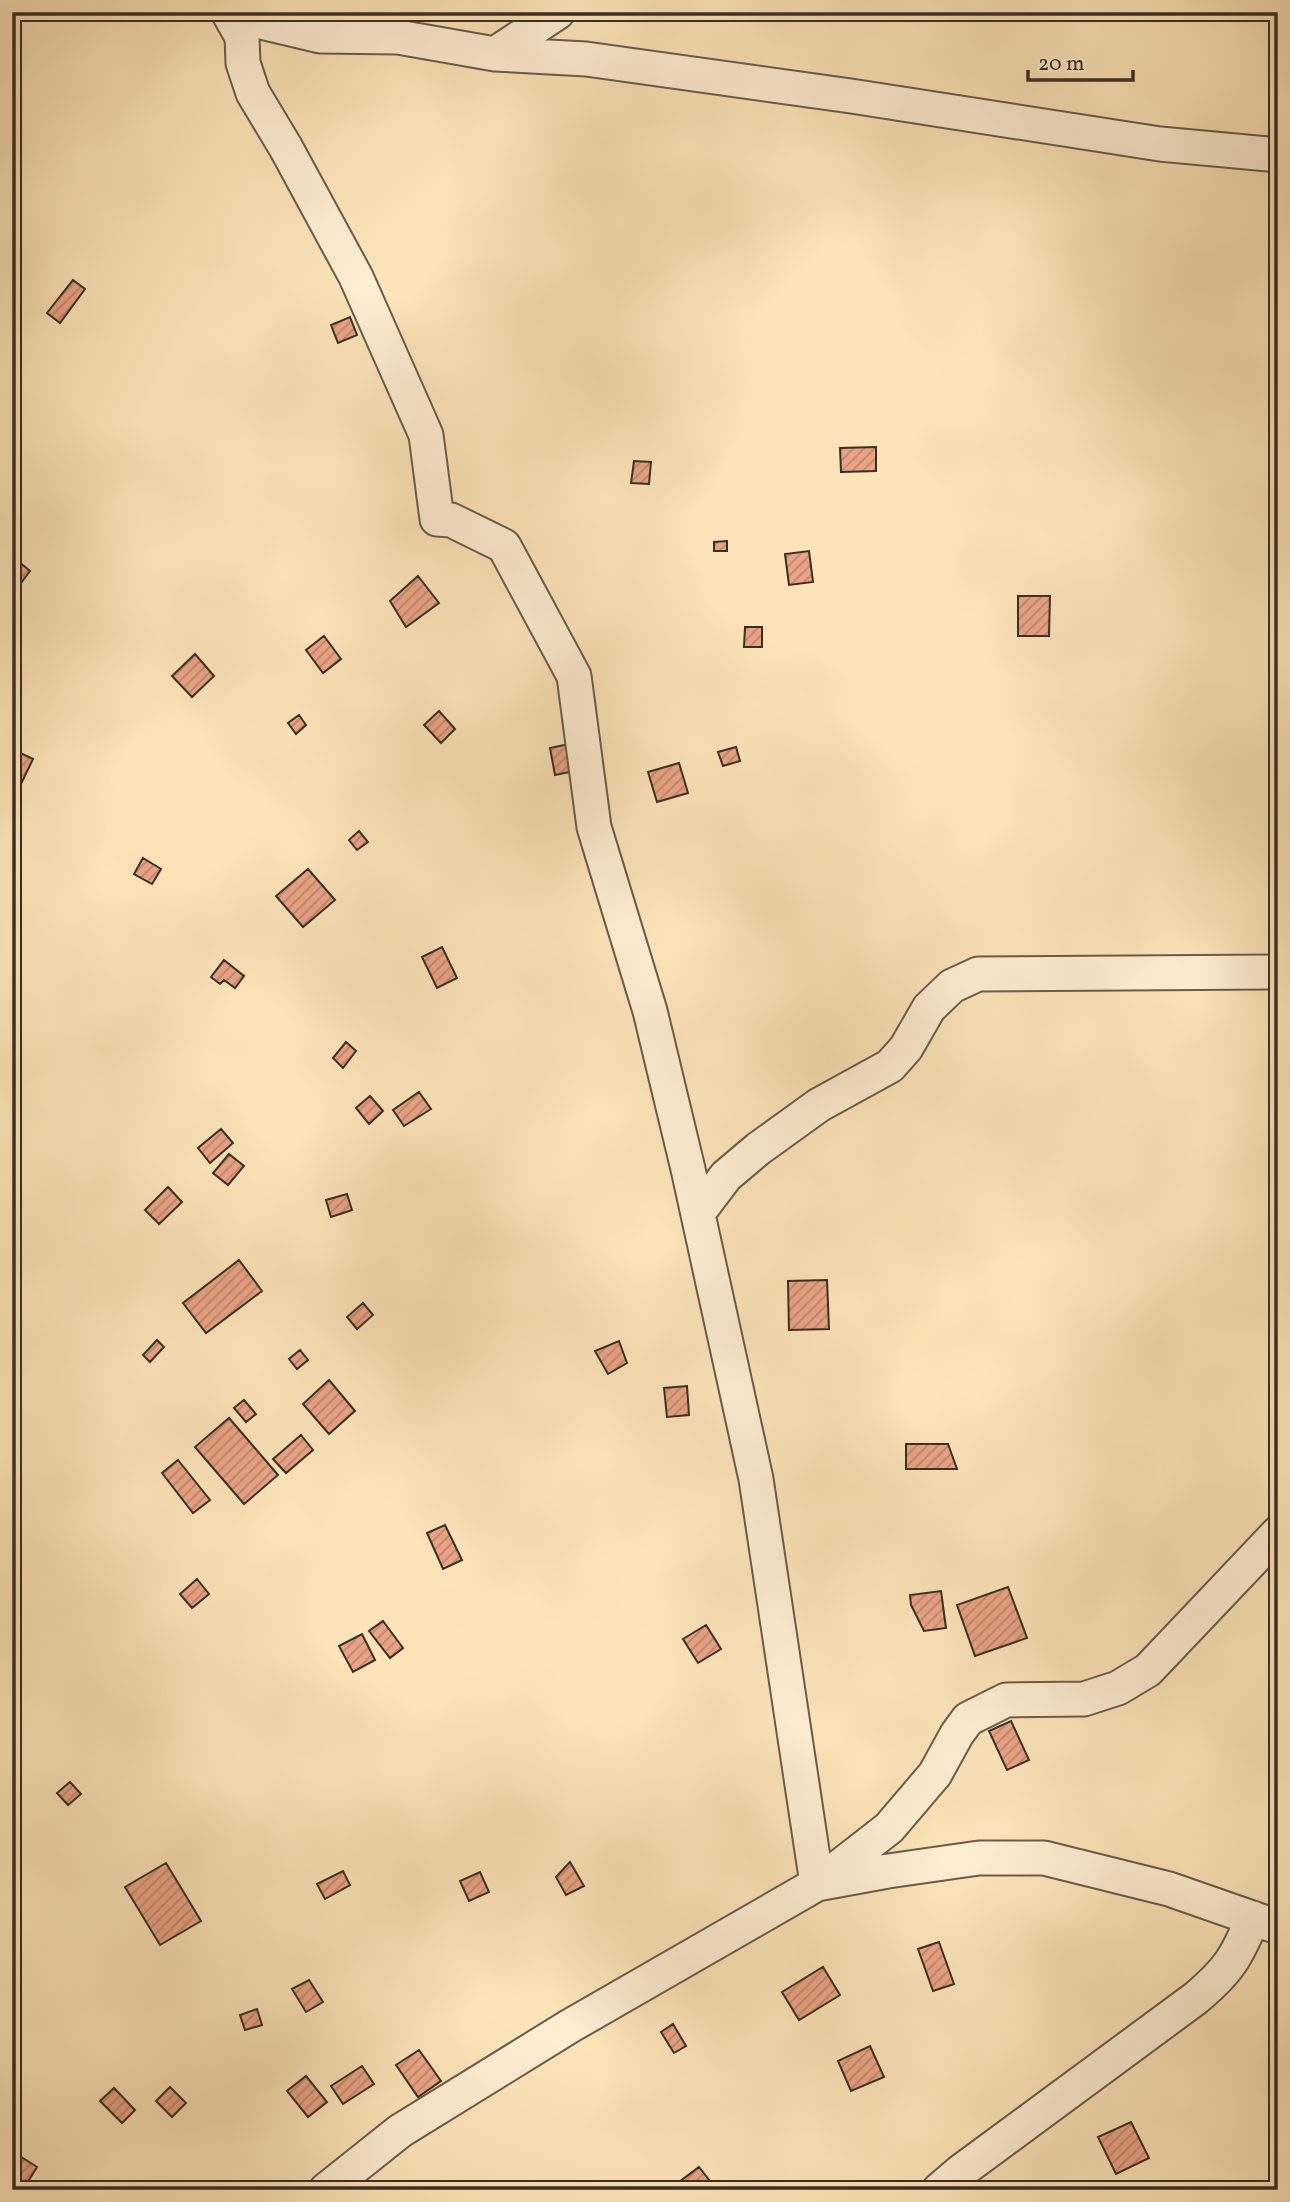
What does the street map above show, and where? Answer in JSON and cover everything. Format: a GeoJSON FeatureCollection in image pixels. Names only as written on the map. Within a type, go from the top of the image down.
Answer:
{"type":"FeatureCollection","features":[{"type":"Feature","properties":{"kind":"street"},"geometry":{"type":"LineString","coordinates":[[229,12],[242,37],[243,64],[253,93],[356,277],[426,435],[437,519],[451,520],[504,545],[574,676],[594,827],[650,1011],[698,1213],[756,1479],[817,1884]]}},
{"type":"Feature","properties":{"kind":"street"},"geometry":{"type":"LineString","coordinates":[[250,12],[261,22],[320,36],[398,37],[495,54],[586,59],[852,96],[1160,144],[1278,155]]}},
{"type":"Feature","properties":{"kind":"street"},"geometry":{"type":"LineString","coordinates":[[495,54],[558,12]]}},
{"type":"Feature","properties":{"kind":"street"},"geometry":{"type":"LineString","coordinates":[[698,1213],[726,1177],[758,1149],[820,1105],[890,1066],[906,1048],[929,1008],[952,986],[978,974],[1278,972]]}},
{"type":"Feature","properties":{"kind":"street"},"geometry":{"type":"LineString","coordinates":[[326,2190],[400,2131],[570,2026],[817,1884],[889,1828],[935,1774],[968,1720],[1006,1700],[1084,1699],[1118,1688],[1148,1670],[1278,1533]]}},
{"type":"Feature","properties":{"kind":"street"},"geometry":{"type":"LineString","coordinates":[[1240,1573],[1278,1564]]}},
{"type":"Feature","properties":{"kind":"street"},"geometry":{"type":"LineString","coordinates":[[817,1884],[979,1858],[1044,1858],[1169,1889],[1266,1923],[1221,1977],[939,2190]]}},
{"type":"Feature","properties":{"kind":"building"},"geometry":{"type":"Polygon","coordinates":[[[73,280],[85,289],[60,323],[47,313],[73,280]]]}},
{"type":"Feature","properties":{"kind":"building"},"geometry":{"type":"Polygon","coordinates":[[[350,317],[357,335],[338,343],[331,325],[350,317]]]}},
{"type":"Feature","properties":{"kind":"building"},"geometry":{"type":"Polygon","coordinates":[[[876,447],[876,471],[841,472],[840,448],[876,447]]]}},
{"type":"Feature","properties":{"kind":"building"},"geometry":{"type":"Polygon","coordinates":[[[634,461],[651,462],[649,484],[631,483],[634,461]]]}},
{"type":"Feature","properties":{"kind":"building"},"geometry":{"type":"Polygon","coordinates":[[[727,541],[727,551],[714,551],[714,542],[727,541]]]}},
{"type":"Feature","properties":{"kind":"building"},"geometry":{"type":"Polygon","coordinates":[[[809,551],[813,582],[789,585],[785,554],[809,551]]]}},
{"type":"Feature","properties":{"kind":"building"},"geometry":{"type":"Polygon","coordinates":[[[12,556],[30,571],[21,583],[12,576],[12,556]]]}},
{"type":"Feature","properties":{"kind":"building"},"geometry":{"type":"Polygon","coordinates":[[[418,576],[439,603],[406,627],[390,601],[418,576]]]}},
{"type":"Feature","properties":{"kind":"building"},"geometry":{"type":"Polygon","coordinates":[[[1018,596],[1050,596],[1049,636],[1018,636],[1018,596]]]}},
{"type":"Feature","properties":{"kind":"building"},"geometry":{"type":"Polygon","coordinates":[[[745,627],[762,627],[762,647],[744,647],[745,627]]]}},
{"type":"Feature","properties":{"kind":"building"},"geometry":{"type":"Polygon","coordinates":[[[324,636],[341,659],[323,673],[306,650],[324,636]]]}},
{"type":"Feature","properties":{"kind":"building"},"geometry":{"type":"Polygon","coordinates":[[[195,654],[214,676],[192,697],[172,676],[195,654]]]}},
{"type":"Feature","properties":{"kind":"building"},"geometry":{"type":"Polygon","coordinates":[[[439,711],[455,729],[441,743],[424,725],[439,711]]]}},
{"type":"Feature","properties":{"kind":"building"},"geometry":{"type":"Polygon","coordinates":[[[299,715],[306,725],[296,734],[288,723],[299,715]]]}},
{"type":"Feature","properties":{"kind":"building"},"geometry":{"type":"Polygon","coordinates":[[[574,743],[579,770],[555,775],[550,748],[574,743]]]}},
{"type":"Feature","properties":{"kind":"building"},"geometry":{"type":"Polygon","coordinates":[[[736,747],[740,761],[723,766],[718,752],[736,747]]]}},
{"type":"Feature","properties":{"kind":"building"},"geometry":{"type":"Polygon","coordinates":[[[14,750],[33,759],[20,786],[12,783],[14,750]]]}},
{"type":"Feature","properties":{"kind":"building"},"geometry":{"type":"Polygon","coordinates":[[[679,763],[688,793],[657,802],[648,772],[679,763]]]}},
{"type":"Feature","properties":{"kind":"building"},"geometry":{"type":"Polygon","coordinates":[[[359,831],[368,842],[357,850],[349,840],[359,831]]]}},
{"type":"Feature","properties":{"kind":"building"},"geometry":{"type":"Polygon","coordinates":[[[143,858],[161,869],[152,884],[134,874],[143,858]]]}},
{"type":"Feature","properties":{"kind":"building"},"geometry":{"type":"Polygon","coordinates":[[[308,869],[335,900],[303,927],[276,896],[308,869]]]}},
{"type":"Feature","properties":{"kind":"building"},"geometry":{"type":"Polygon","coordinates":[[[442,947],[457,978],[437,988],[422,957],[442,947]]]}},
{"type":"Feature","properties":{"kind":"building"},"geometry":{"type":"Polygon","coordinates":[[[224,960],[244,976],[235,988],[224,980],[220,984],[211,977],[224,960]]]}},
{"type":"Feature","properties":{"kind":"building"},"geometry":{"type":"Polygon","coordinates":[[[346,1042],[356,1051],[343,1068],[333,1058],[346,1042]]]}},
{"type":"Feature","properties":{"kind":"building"},"geometry":{"type":"Polygon","coordinates":[[[419,1092],[431,1109],[404,1126],[393,1110],[419,1092]]]}},
{"type":"Feature","properties":{"kind":"building"},"geometry":{"type":"Polygon","coordinates":[[[370,1096],[383,1111],[369,1124],[356,1108],[370,1096]]]}},
{"type":"Feature","properties":{"kind":"building"},"geometry":{"type":"Polygon","coordinates":[[[221,1129],[233,1143],[210,1163],[198,1148],[221,1129]]]}},
{"type":"Feature","properties":{"kind":"building"},"geometry":{"type":"Polygon","coordinates":[[[229,1154],[244,1166],[228,1185],[213,1173],[229,1154]]]}},
{"type":"Feature","properties":{"kind":"building"},"geometry":{"type":"Polygon","coordinates":[[[168,1187],[182,1202],[159,1224],[145,1210],[168,1187]]]}},
{"type":"Feature","properties":{"kind":"building"},"geometry":{"type":"Polygon","coordinates":[[[347,1194],[352,1210],[331,1217],[326,1200],[347,1194]]]}},
{"type":"Feature","properties":{"kind":"building"},"geometry":{"type":"Polygon","coordinates":[[[239,1260],[262,1291],[206,1333],[183,1303],[239,1260]]]}},
{"type":"Feature","properties":{"kind":"building"},"geometry":{"type":"Polygon","coordinates":[[[827,1280],[829,1329],[789,1330],[788,1281],[827,1280]]]}},
{"type":"Feature","properties":{"kind":"building"},"geometry":{"type":"Polygon","coordinates":[[[363,1303],[373,1315],[357,1329],[347,1317],[363,1303]]]}},
{"type":"Feature","properties":{"kind":"building"},"geometry":{"type":"Polygon","coordinates":[[[157,1340],[164,1347],[150,1362],[143,1355],[157,1340]]]}},
{"type":"Feature","properties":{"kind":"building"},"geometry":{"type":"Polygon","coordinates":[[[619,1341],[627,1363],[608,1374],[595,1351],[619,1341]]]}},
{"type":"Feature","properties":{"kind":"building"},"geometry":{"type":"Polygon","coordinates":[[[300,1350],[308,1360],[297,1369],[289,1359],[300,1350]]]}},
{"type":"Feature","properties":{"kind":"building"},"geometry":{"type":"Polygon","coordinates":[[[329,1380],[355,1411],[329,1434],[303,1404],[329,1380]]]}},
{"type":"Feature","properties":{"kind":"building"},"geometry":{"type":"Polygon","coordinates":[[[687,1386],[689,1415],[667,1417],[664,1388],[687,1386]]]}},
{"type":"Feature","properties":{"kind":"building"},"geometry":{"type":"Polygon","coordinates":[[[244,1400],[256,1414],[246,1422],[234,1408],[244,1400]]]}},
{"type":"Feature","properties":{"kind":"building"},"geometry":{"type":"Polygon","coordinates":[[[229,1418],[278,1475],[244,1504],[195,1447],[229,1418]]]}},
{"type":"Feature","properties":{"kind":"building"},"geometry":{"type":"Polygon","coordinates":[[[301,1435],[313,1450],[286,1473],[273,1459],[301,1435]]]}},
{"type":"Feature","properties":{"kind":"building"},"geometry":{"type":"Polygon","coordinates":[[[906,1444],[948,1444],[957,1469],[906,1469],[906,1444]]]}},
{"type":"Feature","properties":{"kind":"building"},"geometry":{"type":"Polygon","coordinates":[[[178,1460],[210,1500],[193,1513],[162,1473],[178,1460]]]}},
{"type":"Feature","properties":{"kind":"building"},"geometry":{"type":"Polygon","coordinates":[[[445,1525],[462,1560],[443,1569],[427,1533],[445,1525]]]}},
{"type":"Feature","properties":{"kind":"building"},"geometry":{"type":"Polygon","coordinates":[[[197,1579],[209,1594],[192,1608],[180,1594],[197,1579]]]}},
{"type":"Feature","properties":{"kind":"building"},"geometry":{"type":"Polygon","coordinates":[[[1008,1587],[1027,1638],[975,1656],[957,1605],[1008,1587]]]}},
{"type":"Feature","properties":{"kind":"building"},"geometry":{"type":"Polygon","coordinates":[[[941,1591],[946,1628],[924,1631],[911,1605],[910,1595],[941,1591]]]}},
{"type":"Feature","properties":{"kind":"building"},"geometry":{"type":"Polygon","coordinates":[[[383,1621],[403,1648],[390,1658],[369,1631],[383,1621]]]}},
{"type":"Feature","properties":{"kind":"building"},"geometry":{"type":"Polygon","coordinates":[[[706,1625],[721,1649],[698,1663],[683,1639],[706,1625]]]}},
{"type":"Feature","properties":{"kind":"building"},"geometry":{"type":"Polygon","coordinates":[[[362,1634],[375,1660],[353,1672],[339,1646],[362,1634]]]}},
{"type":"Feature","properties":{"kind":"building"},"geometry":{"type":"Polygon","coordinates":[[[1011,1721],[1029,1760],[1007,1770],[989,1731],[1011,1721]]]}},
{"type":"Feature","properties":{"kind":"building"},"geometry":{"type":"Polygon","coordinates":[[[70,1782],[81,1794],[68,1805],[57,1793],[70,1782]]]}},
{"type":"Feature","properties":{"kind":"building"},"geometry":{"type":"Polygon","coordinates":[[[570,1862],[584,1886],[566,1895],[556,1877],[570,1862]]]}},
{"type":"Feature","properties":{"kind":"building"},"geometry":{"type":"Polygon","coordinates":[[[166,1863],[201,1921],[160,1945],[125,1887],[166,1863]]]}},
{"type":"Feature","properties":{"kind":"building"},"geometry":{"type":"Polygon","coordinates":[[[343,1871],[350,1885],[325,1899],[317,1884],[343,1871]]]}},
{"type":"Feature","properties":{"kind":"building"},"geometry":{"type":"Polygon","coordinates":[[[480,1872],[489,1892],[469,1901],[460,1881],[480,1872]]]}},
{"type":"Feature","properties":{"kind":"building"},"geometry":{"type":"Polygon","coordinates":[[[939,1942],[954,1984],[933,1991],[918,1949],[939,1942]]]}},
{"type":"Feature","properties":{"kind":"building"},"geometry":{"type":"Polygon","coordinates":[[[823,1967],[840,1995],[799,2020],[782,1992],[823,1967]]]}},
{"type":"Feature","properties":{"kind":"building"},"geometry":{"type":"Polygon","coordinates":[[[309,1980],[323,2002],[306,2012],[292,1989],[309,1980]]]}},
{"type":"Feature","properties":{"kind":"building"},"geometry":{"type":"Polygon","coordinates":[[[257,2009],[262,2025],[245,2030],[240,2015],[257,2009]]]}},
{"type":"Feature","properties":{"kind":"building"},"geometry":{"type":"Polygon","coordinates":[[[673,2024],[686,2046],[674,2053],[661,2032],[673,2024]]]}},
{"type":"Feature","properties":{"kind":"building"},"geometry":{"type":"Polygon","coordinates":[[[870,2046],[884,2077],[851,2091],[838,2061],[870,2046]]]}},
{"type":"Feature","properties":{"kind":"building"},"geometry":{"type":"Polygon","coordinates":[[[419,2050],[441,2081],[418,2097],[396,2065],[419,2050]]]}},
{"type":"Feature","properties":{"kind":"building"},"geometry":{"type":"Polygon","coordinates":[[[362,2066],[374,2084],[343,2104],[331,2086],[362,2066]]]}},
{"type":"Feature","properties":{"kind":"building"},"geometry":{"type":"Polygon","coordinates":[[[306,2076],[327,2102],[308,2117],[287,2091],[306,2076]]]}},
{"type":"Feature","properties":{"kind":"building"},"geometry":{"type":"Polygon","coordinates":[[[170,2087],[186,2103],[172,2117],[156,2101],[170,2087]]]}},
{"type":"Feature","properties":{"kind":"building"},"geometry":{"type":"Polygon","coordinates":[[[114,2088],[135,2110],[122,2123],[100,2101],[114,2088]]]}},
{"type":"Feature","properties":{"kind":"building"},"geometry":{"type":"Polygon","coordinates":[[[1131,2122],[1149,2158],[1116,2174],[1098,2137],[1131,2122]]]}},
{"type":"Feature","properties":{"kind":"building"},"geometry":{"type":"Polygon","coordinates":[[[15,2153],[37,2167],[26,2185],[12,2177],[12,2157],[15,2153]]]}},
{"type":"Feature","properties":{"kind":"building"},"geometry":{"type":"Polygon","coordinates":[[[699,2167],[717,2190],[678,2190],[675,2185],[699,2167]]]}}]}
